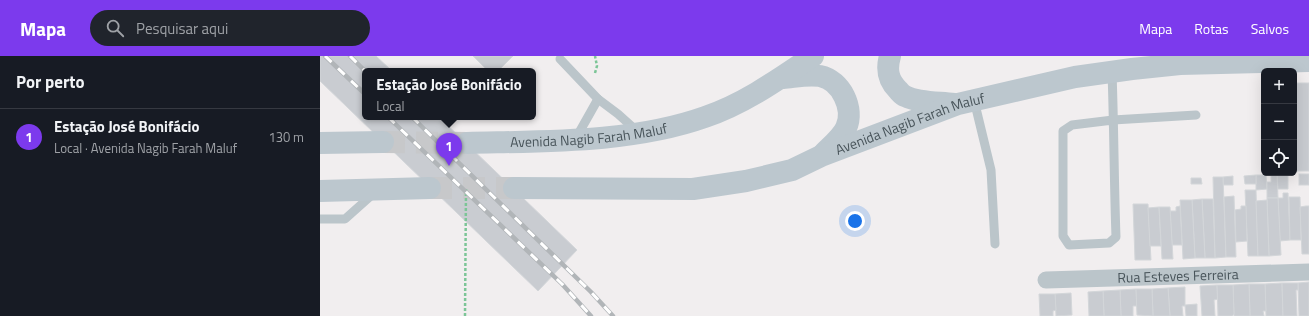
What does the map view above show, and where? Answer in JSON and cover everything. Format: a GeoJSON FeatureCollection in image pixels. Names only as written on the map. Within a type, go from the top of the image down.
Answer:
{"type":"FeatureCollection","features":[{"type":"Feature","properties":{"kind":"main road","name":"Avenida Nagib Farah Maluf"},"geometry":{"type":"LineString","coordinates":[[467,144],[574,140],[639,133],[674,126],[705,117],[740,102],[780,79],[813,56]]}},
{"type":"Feature","properties":{"kind":"main road"},"geometry":{"type":"LineString","coordinates":[[890,56],[888,63],[888,75],[903,96],[918,100],[966,102]]}},
{"type":"Feature","properties":{"kind":"main road","name":"Avenida Nagib Farah Maluf"},"geometry":{"type":"LineString","coordinates":[[514,188],[693,189],[792,170],[821,156],[966,102],[1075,77],[1180,64],[1309,61]]}},
{"type":"Feature","properties":{"kind":"main road"},"geometry":{"type":"LineString","coordinates":[[780,79],[806,75],[821,76],[833,81],[843,93],[848,104],[850,118],[845,129],[821,156]]}},
{"type":"Feature","properties":{"kind":"main road"},"geometry":{"type":"LineString","coordinates":[[320,143],[383,142]]}},
{"type":"Feature","properties":{"kind":"main road"},"geometry":{"type":"LineString","coordinates":[[320,191],[430,188]]}},
{"type":"Feature","properties":{"kind":"street","name":"Rua Esteves Ferreira"},"geometry":{"type":"LineString","coordinates":[[1046,280],[1309,272]]}},
{"type":"Feature","properties":{"kind":"lane"},"geometry":{"type":"LineString","coordinates":[[560,59],[598,99],[618,114],[639,133]]}},
{"type":"Feature","properties":{"kind":"lane"},"geometry":{"type":"LineString","coordinates":[[1112,72],[1113,120],[1116,237],[1109,243],[1070,245],[1063,236],[1063,131],[1072,125],[1113,120],[1196,115]]}},
{"type":"Feature","properties":{"kind":"lane"},"geometry":{"type":"LineString","coordinates":[[574,140],[598,99]]}},
{"type":"Feature","properties":{"kind":"lane"},"geometry":{"type":"LineString","coordinates":[[966,102],[991,170],[995,244]]}},
{"type":"Feature","properties":{"kind":"lane"},"geometry":{"type":"LineString","coordinates":[[320,219],[345,219],[377,190]]}},
{"type":"Feature","properties":{"kind":"path"},"geometry":{"type":"LineString","coordinates":[[465,316],[466,189]]}},
{"type":"Feature","properties":{"kind":"building"},"geometry":{"type":"Polygon","coordinates":[[[320,56],[376,56],[389,68],[362,68],[362,120],[442,120],[577,250],[538,291],[320,81],[320,56]]]}},
{"type":"Feature","properties":{"kind":"building"},"geometry":{"type":"Polygon","coordinates":[[[473,56],[513,56],[501,68],[485,68],[473,56]]]}},
{"type":"Feature","properties":{"kind":"building"},"geometry":{"type":"Polygon","coordinates":[[[1297,83],[1309,83],[1309,171],[1297,171],[1297,83]]]}},
{"type":"Feature","properties":{"kind":"building"},"geometry":{"type":"Polygon","coordinates":[[[1299,174],[1309,174],[1309,185],[1299,185],[1299,174]]]}},
{"type":"Feature","properties":{"kind":"building"},"geometry":{"type":"Polygon","coordinates":[[[1256,175],[1266,176],[1267,189],[1256,190],[1256,175]]]}},
{"type":"Feature","properties":{"kind":"building"},"geometry":{"type":"Polygon","coordinates":[[[1256,175],[1256,184],[1245,184],[1244,176],[1256,175]]]}},
{"type":"Feature","properties":{"kind":"building"},"geometry":{"type":"Polygon","coordinates":[[[1233,176],[1233,185],[1223,185],[1223,177],[1233,176]]]}},
{"type":"Feature","properties":{"kind":"building"},"geometry":{"type":"Polygon","coordinates":[[[1271,176],[1277,176],[1278,198],[1267,198],[1267,182],[1271,182],[1271,176]]]}},
{"type":"Feature","properties":{"kind":"building"},"geometry":{"type":"Polygon","coordinates":[[[1277,176],[1288,176],[1288,189],[1278,189],[1277,176]]]}},
{"type":"Feature","properties":{"kind":"building"},"geometry":{"type":"Polygon","coordinates":[[[1213,177],[1223,177],[1226,257],[1215,258],[1213,177]]]}},
{"type":"Feature","properties":{"kind":"building"},"geometry":{"type":"Polygon","coordinates":[[[1191,178],[1201,178],[1202,184],[1191,184],[1191,178]]]}},
{"type":"Feature","properties":{"kind":"building"},"geometry":{"type":"Polygon","coordinates":[[[1245,190],[1256,190],[1258,256],[1248,256],[1245,190]]]}},
{"type":"Feature","properties":{"kind":"building"},"geometry":{"type":"Polygon","coordinates":[[[1283,193],[1288,193],[1290,240],[1280,241],[1278,198],[1283,198],[1283,193]]]}},
{"type":"Feature","properties":{"kind":"building"},"geometry":{"type":"Polygon","coordinates":[[[1234,196],[1236,257],[1226,257],[1224,197],[1234,196]]]}},
{"type":"Feature","properties":{"kind":"building"},"geometry":{"type":"Polygon","coordinates":[[[1289,197],[1300,197],[1301,240],[1290,240],[1289,197]]]}},
{"type":"Feature","properties":{"kind":"building"},"geometry":{"type":"Polygon","coordinates":[[[1267,198],[1278,198],[1281,255],[1269,256],[1267,198]]]}},
{"type":"Feature","properties":{"kind":"building"},"geometry":{"type":"Polygon","coordinates":[[[1202,199],[1213,199],[1215,258],[1205,258],[1202,199]]]}},
{"type":"Feature","properties":{"kind":"building"},"geometry":{"type":"Polygon","coordinates":[[[1202,199],[1205,258],[1195,258],[1192,200],[1202,199]]]}},
{"type":"Feature","properties":{"kind":"building"},"geometry":{"type":"Polygon","coordinates":[[[1180,200],[1192,200],[1195,258],[1183,259],[1180,200]]]}},
{"type":"Feature","properties":{"kind":"building"},"geometry":{"type":"Polygon","coordinates":[[[1267,200],[1269,256],[1258,256],[1256,201],[1267,200]]]}},
{"type":"Feature","properties":{"kind":"building"},"geometry":{"type":"Polygon","coordinates":[[[1133,204],[1148,204],[1151,260],[1135,260],[1133,204]]]}},
{"type":"Feature","properties":{"kind":"building"},"geometry":{"type":"Polygon","coordinates":[[[1180,206],[1182,245],[1172,245],[1170,211],[1176,211],[1176,207],[1180,206]]]}},
{"type":"Feature","properties":{"kind":"building"},"geometry":{"type":"Polygon","coordinates":[[[1241,206],[1246,206],[1247,241],[1236,242],[1235,210],[1241,209],[1241,206]]]}},
{"type":"Feature","properties":{"kind":"building"},"geometry":{"type":"Polygon","coordinates":[[[1309,206],[1309,254],[1302,254],[1300,207],[1309,206]]]}},
{"type":"Feature","properties":{"kind":"building"},"geometry":{"type":"Polygon","coordinates":[[[1159,207],[1161,246],[1150,246],[1148,208],[1159,207]]]}},
{"type":"Feature","properties":{"kind":"building"},"geometry":{"type":"Polygon","coordinates":[[[1159,207],[1170,207],[1173,259],[1162,259],[1159,207]]]}},
{"type":"Feature","properties":{"kind":"building"},"geometry":{"type":"Polygon","coordinates":[[[1309,282],[1309,316],[1299,316],[1298,283],[1309,282]]]}},
{"type":"Feature","properties":{"kind":"building"},"geometry":{"type":"Polygon","coordinates":[[[1282,283],[1283,316],[1266,316],[1265,284],[1282,283]]]}},
{"type":"Feature","properties":{"kind":"building"},"geometry":{"type":"Polygon","coordinates":[[[1282,283],[1298,283],[1298,290],[1296,290],[1297,316],[1283,316],[1282,283]]]}},
{"type":"Feature","properties":{"kind":"building"},"geometry":{"type":"Polygon","coordinates":[[[1249,284],[1265,284],[1266,311],[1263,311],[1264,316],[1250,316],[1249,284]]]}},
{"type":"Feature","properties":{"kind":"building"},"geometry":{"type":"Polygon","coordinates":[[[1249,284],[1250,316],[1234,316],[1233,285],[1249,284]]]}},
{"type":"Feature","properties":{"kind":"building"},"geometry":{"type":"Polygon","coordinates":[[[1217,285],[1218,299],[1214,300],[1215,316],[1202,316],[1200,286],[1217,285]]]}},
{"type":"Feature","properties":{"kind":"building"},"geometry":{"type":"Polygon","coordinates":[[[1217,285],[1233,285],[1234,314],[1232,316],[1218,316],[1217,285]]]}},
{"type":"Feature","properties":{"kind":"building"},"geometry":{"type":"Polygon","coordinates":[[[1185,287],[1185,306],[1182,306],[1183,316],[1170,316],[1168,288],[1185,287]]]}},
{"type":"Feature","properties":{"kind":"building"},"geometry":{"type":"Polygon","coordinates":[[[1168,288],[1170,316],[1153,316],[1152,289],[1168,288]]]}},
{"type":"Feature","properties":{"kind":"building"},"geometry":{"type":"Polygon","coordinates":[[[1136,289],[1137,306],[1133,306],[1133,316],[1121,316],[1120,290],[1136,289]]]}},
{"type":"Feature","properties":{"kind":"building"},"geometry":{"type":"Polygon","coordinates":[[[1136,289],[1152,289],[1153,316],[1137,315],[1136,289]]]}},
{"type":"Feature","properties":{"kind":"building"},"geometry":{"type":"Polygon","coordinates":[[[1120,290],[1121,316],[1104,316],[1103,291],[1120,290]]]}},
{"type":"Feature","properties":{"kind":"building"},"geometry":{"type":"Polygon","coordinates":[[[1103,291],[1104,316],[1089,316],[1088,292],[1103,291]]]}},
{"type":"Feature","properties":{"kind":"building"},"geometry":{"type":"Polygon","coordinates":[[[1071,293],[1072,315],[1056,316],[1055,294],[1071,293]]]}},
{"type":"Feature","properties":{"kind":"building"},"geometry":{"type":"Polygon","coordinates":[[[1039,294],[1055,294],[1056,310],[1053,311],[1053,316],[1040,316],[1039,294]]]}},
{"type":"Feature","properties":{"kind":"building"},"geometry":{"type":"Polygon","coordinates":[[[1197,304],[1197,316],[1186,316],[1185,305],[1197,304]]]}},
{"type":"Feature","properties":{"kind":"tunnel"},"geometry":{"type":"LineString","coordinates":[[383,142],[467,143]]}},
{"type":"Feature","properties":{"kind":"tunnel"},"geometry":{"type":"LineString","coordinates":[[430,188],[514,188]]}},
{"type":"Feature","properties":{"kind":"railway"},"geometry":{"type":"LineString","coordinates":[[325,56],[362,91]]}},
{"type":"Feature","properties":{"kind":"railway"},"geometry":{"type":"LineString","coordinates":[[350,56],[362,68]]}},
{"type":"Feature","properties":{"kind":"railway"},"geometry":{"type":"LineString","coordinates":[[391,120],[562,284],[591,316]]}},
{"type":"Feature","properties":{"kind":"railway"},"geometry":{"type":"LineString","coordinates":[[415,120],[591,292],[613,316]]}},
{"type":"Feature","properties":{"kind":"place","name":"Estação José Bonifácio"},"geometry":{"type":"Point","coordinates":[449,166]}}]}
